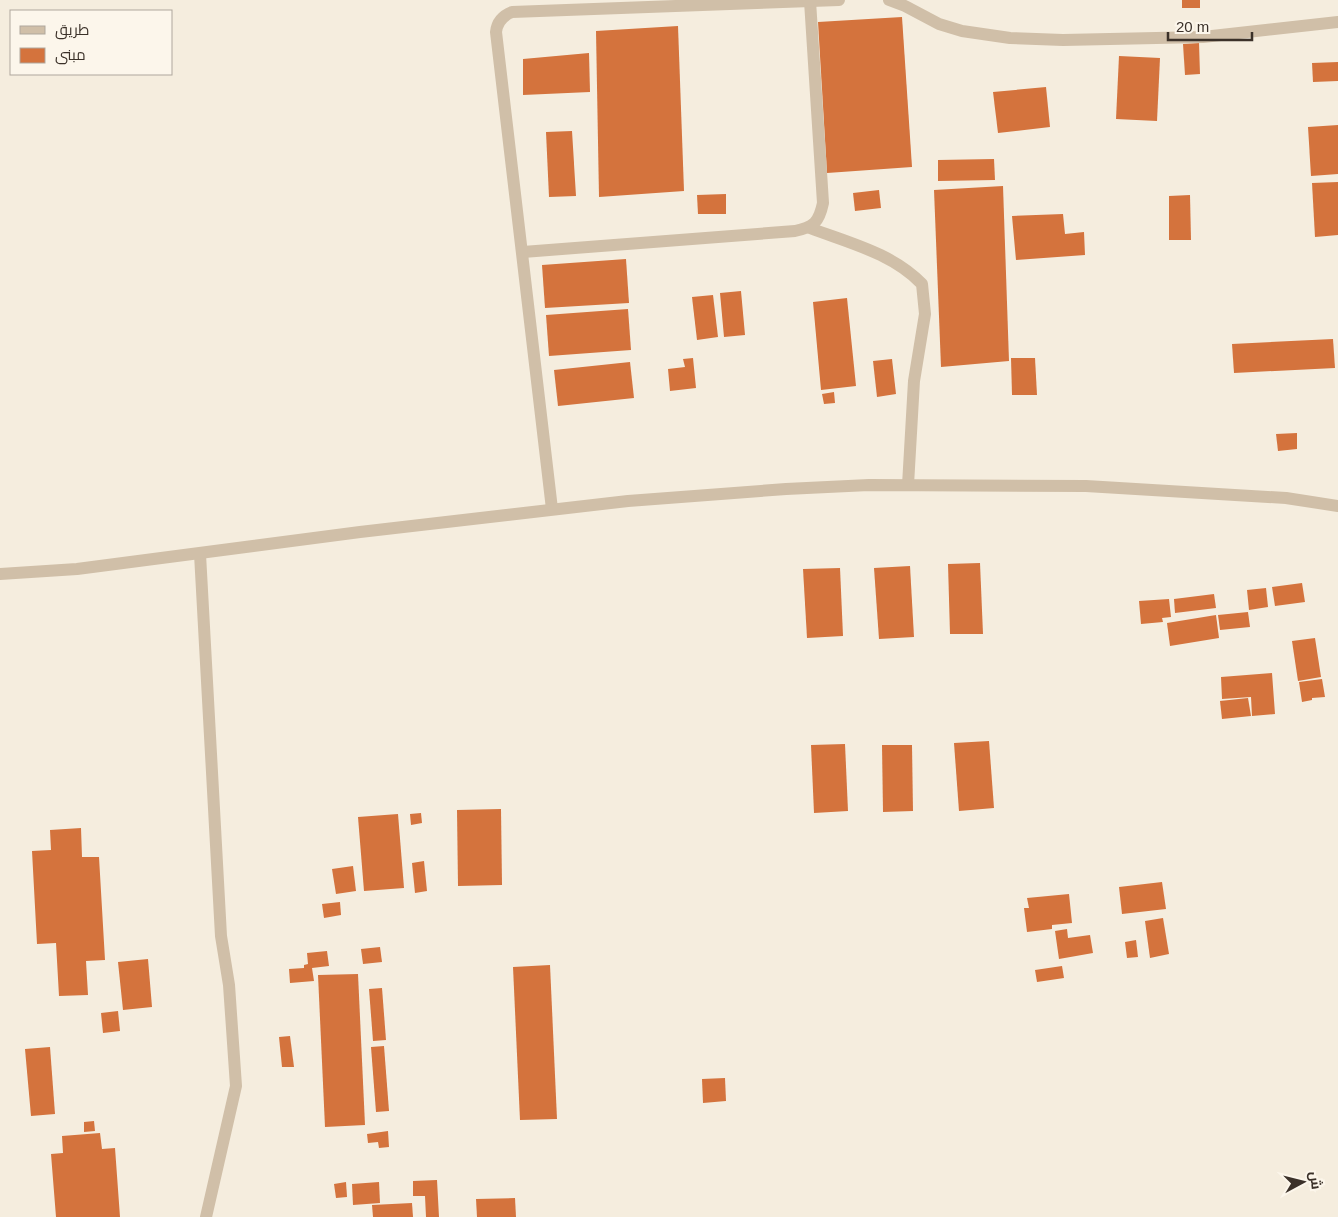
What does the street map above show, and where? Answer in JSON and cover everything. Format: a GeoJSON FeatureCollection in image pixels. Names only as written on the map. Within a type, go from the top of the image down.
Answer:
{"type":"FeatureCollection","features":[{"type":"Feature","properties":{"kind":"street"},"geometry":{"type":"LineString","coordinates":[[552,509],[496,27],[502,17],[512,12],[839,0]]}},
{"type":"Feature","properties":{"kind":"street"},"geometry":{"type":"LineString","coordinates":[[889,0],[905,6],[939,24],[962,31],[1010,38],[1063,40],[1203,37],[1338,22]]}},
{"type":"Feature","properties":{"kind":"street"},"geometry":{"type":"LineString","coordinates":[[810,1],[823,203],[820,217],[810,228]]}},
{"type":"Feature","properties":{"kind":"street"},"geometry":{"type":"LineString","coordinates":[[523,252],[796,231],[810,228],[884,256],[903,266],[922,284],[926,314],[914,381],[908,485]]}},
{"type":"Feature","properties":{"kind":"street"},"geometry":{"type":"LineString","coordinates":[[0,574],[77,569],[552,509],[786,488],[908,485],[1086,486],[1286,498],[1338,506]]}},
{"type":"Feature","properties":{"kind":"street"},"geometry":{"type":"LineString","coordinates":[[200,554],[221,936],[229,985],[236,1086],[206,1217]]}},
{"type":"Feature","properties":{"kind":"building"},"geometry":{"type":"Polygon","coordinates":[[[1182,0],[1200,0],[1200,8],[1182,8],[1182,0]]]}},
{"type":"Feature","properties":{"kind":"building"},"geometry":{"type":"Polygon","coordinates":[[[902,17],[912,167],[827,173],[818,22],[902,17]]]}},
{"type":"Feature","properties":{"kind":"building"},"geometry":{"type":"Polygon","coordinates":[[[678,26],[684,191],[599,197],[596,31],[678,26]]]}},
{"type":"Feature","properties":{"kind":"building"},"geometry":{"type":"Polygon","coordinates":[[[1199,43],[1200,74],[1185,75],[1183,44],[1199,43]]]}},
{"type":"Feature","properties":{"kind":"building"},"geometry":{"type":"Polygon","coordinates":[[[589,53],[590,92],[523,95],[523,59],[589,53]]]}},
{"type":"Feature","properties":{"kind":"building"},"geometry":{"type":"Polygon","coordinates":[[[1119,56],[1160,58],[1157,121],[1116,119],[1119,56]]]}},
{"type":"Feature","properties":{"kind":"building"},"geometry":{"type":"Polygon","coordinates":[[[1338,62],[1338,81],[1313,82],[1312,63],[1338,62]]]}},
{"type":"Feature","properties":{"kind":"building"},"geometry":{"type":"Polygon","coordinates":[[[1046,87],[1050,127],[998,133],[993,92],[1046,87]]]}},
{"type":"Feature","properties":{"kind":"building"},"geometry":{"type":"Polygon","coordinates":[[[1338,125],[1338,174],[1311,176],[1308,127],[1338,125]]]}},
{"type":"Feature","properties":{"kind":"building"},"geometry":{"type":"Polygon","coordinates":[[[572,131],[576,196],[549,197],[546,132],[572,131]]]}},
{"type":"Feature","properties":{"kind":"building"},"geometry":{"type":"Polygon","coordinates":[[[994,159],[995,180],[938,181],[938,160],[994,159]]]}},
{"type":"Feature","properties":{"kind":"building"},"geometry":{"type":"Polygon","coordinates":[[[1338,182],[1338,235],[1315,237],[1312,183],[1338,182]]]}},
{"type":"Feature","properties":{"kind":"building"},"geometry":{"type":"Polygon","coordinates":[[[1003,186],[1009,361],[941,367],[934,190],[1003,186]]]}},
{"type":"Feature","properties":{"kind":"building"},"geometry":{"type":"Polygon","coordinates":[[[879,190],[881,208],[855,211],[853,193],[879,190]]]}},
{"type":"Feature","properties":{"kind":"building"},"geometry":{"type":"Polygon","coordinates":[[[726,194],[726,214],[698,214],[697,195],[726,194]]]}},
{"type":"Feature","properties":{"kind":"building"},"geometry":{"type":"Polygon","coordinates":[[[1190,195],[1191,240],[1169,240],[1169,196],[1190,195]]]}},
{"type":"Feature","properties":{"kind":"building"},"geometry":{"type":"Polygon","coordinates":[[[1063,214],[1065,234],[1084,232],[1085,255],[1016,260],[1012,216],[1063,214]]]}},
{"type":"Feature","properties":{"kind":"building"},"geometry":{"type":"Polygon","coordinates":[[[626,259],[629,303],[545,308],[542,265],[626,259]]]}},
{"type":"Feature","properties":{"kind":"building"},"geometry":{"type":"Polygon","coordinates":[[[741,291],[745,335],[724,337],[720,293],[741,291]]]}},
{"type":"Feature","properties":{"kind":"building"},"geometry":{"type":"Polygon","coordinates":[[[713,295],[718,337],[697,340],[692,297],[713,295]]]}},
{"type":"Feature","properties":{"kind":"building"},"geometry":{"type":"Polygon","coordinates":[[[847,298],[856,386],[821,390],[813,302],[847,298]]]}},
{"type":"Feature","properties":{"kind":"building"},"geometry":{"type":"Polygon","coordinates":[[[628,309],[631,350],[549,356],[546,315],[628,309]]]}},
{"type":"Feature","properties":{"kind":"building"},"geometry":{"type":"Polygon","coordinates":[[[1333,339],[1335,368],[1234,373],[1232,344],[1333,339]]]}},
{"type":"Feature","properties":{"kind":"building"},"geometry":{"type":"Polygon","coordinates":[[[693,358],[696,388],[670,391],[668,369],[685,367],[683,359],[693,358]]]}},
{"type":"Feature","properties":{"kind":"building"},"geometry":{"type":"Polygon","coordinates":[[[1011,358],[1035,358],[1037,395],[1012,395],[1011,358]]]}},
{"type":"Feature","properties":{"kind":"building"},"geometry":{"type":"Polygon","coordinates":[[[892,359],[896,394],[877,397],[873,361],[892,359]]]}},
{"type":"Feature","properties":{"kind":"building"},"geometry":{"type":"Polygon","coordinates":[[[630,362],[634,398],[558,406],[554,370],[630,362]]]}},
{"type":"Feature","properties":{"kind":"building"},"geometry":{"type":"Polygon","coordinates":[[[834,392],[835,403],[824,404],[822,394],[834,392]]]}},
{"type":"Feature","properties":{"kind":"building"},"geometry":{"type":"Polygon","coordinates":[[[1297,433],[1297,449],[1278,451],[1276,434],[1297,433]]]}},
{"type":"Feature","properties":{"kind":"building"},"geometry":{"type":"Polygon","coordinates":[[[980,563],[983,634],[950,634],[948,564],[980,563]]]}},
{"type":"Feature","properties":{"kind":"building"},"geometry":{"type":"Polygon","coordinates":[[[910,566],[914,637],[879,639],[874,568],[910,566]]]}},
{"type":"Feature","properties":{"kind":"building"},"geometry":{"type":"Polygon","coordinates":[[[840,568],[843,636],[807,638],[803,569],[840,568]]]}},
{"type":"Feature","properties":{"kind":"building"},"geometry":{"type":"Polygon","coordinates":[[[1302,583],[1305,602],[1275,606],[1272,587],[1302,583]]]}},
{"type":"Feature","properties":{"kind":"building"},"geometry":{"type":"Polygon","coordinates":[[[1266,588],[1268,607],[1249,610],[1247,590],[1266,588]]]}},
{"type":"Feature","properties":{"kind":"building"},"geometry":{"type":"Polygon","coordinates":[[[1214,594],[1216,608],[1175,613],[1174,599],[1214,594]]]}},
{"type":"Feature","properties":{"kind":"building"},"geometry":{"type":"Polygon","coordinates":[[[1169,599],[1171,617],[1162,618],[1163,622],[1141,624],[1139,601],[1169,599]]]}},
{"type":"Feature","properties":{"kind":"building"},"geometry":{"type":"Polygon","coordinates":[[[1248,612],[1250,627],[1220,630],[1218,615],[1248,612]]]}},
{"type":"Feature","properties":{"kind":"building"},"geometry":{"type":"Polygon","coordinates":[[[1216,615],[1219,638],[1170,646],[1167,623],[1216,615]]]}},
{"type":"Feature","properties":{"kind":"building"},"geometry":{"type":"Polygon","coordinates":[[[1315,638],[1321,677],[1298,681],[1292,641],[1315,638]]]}},
{"type":"Feature","properties":{"kind":"building"},"geometry":{"type":"Polygon","coordinates":[[[1272,673],[1275,714],[1252,716],[1251,697],[1222,699],[1221,677],[1272,673]]]}},
{"type":"Feature","properties":{"kind":"building"},"geometry":{"type":"Polygon","coordinates":[[[1322,679],[1325,697],[1312,698],[1312,700],[1302,702],[1299,682],[1322,679]]]}},
{"type":"Feature","properties":{"kind":"building"},"geometry":{"type":"Polygon","coordinates":[[[1248,698],[1251,716],[1222,719],[1220,701],[1248,698]]]}},
{"type":"Feature","properties":{"kind":"building"},"geometry":{"type":"Polygon","coordinates":[[[989,741],[994,808],[959,811],[954,743],[989,741]]]}},
{"type":"Feature","properties":{"kind":"building"},"geometry":{"type":"Polygon","coordinates":[[[845,744],[848,811],[814,813],[811,745],[845,744]]]}},
{"type":"Feature","properties":{"kind":"building"},"geometry":{"type":"Polygon","coordinates":[[[882,745],[912,745],[913,811],[883,812],[882,745]]]}},
{"type":"Feature","properties":{"kind":"building"},"geometry":{"type":"Polygon","coordinates":[[[501,809],[502,885],[458,886],[457,810],[501,809]]]}},
{"type":"Feature","properties":{"kind":"building"},"geometry":{"type":"Polygon","coordinates":[[[421,813],[422,823],[411,825],[410,814],[421,813]]]}},
{"type":"Feature","properties":{"kind":"building"},"geometry":{"type":"Polygon","coordinates":[[[398,814],[404,888],[364,891],[358,817],[398,814]]]}},
{"type":"Feature","properties":{"kind":"building"},"geometry":{"type":"Polygon","coordinates":[[[81,828],[82,857],[99,857],[105,960],[86,961],[88,995],[59,996],[56,943],[37,944],[32,851],[51,850],[50,830],[81,828]]]}},
{"type":"Feature","properties":{"kind":"building"},"geometry":{"type":"Polygon","coordinates":[[[424,861],[427,891],[415,893],[412,863],[424,861]]]}},
{"type":"Feature","properties":{"kind":"building"},"geometry":{"type":"Polygon","coordinates":[[[353,866],[356,891],[336,894],[332,869],[353,866]]]}},
{"type":"Feature","properties":{"kind":"building"},"geometry":{"type":"Polygon","coordinates":[[[1162,882],[1166,909],[1122,914],[1119,887],[1162,882]]]}},
{"type":"Feature","properties":{"kind":"building"},"geometry":{"type":"Polygon","coordinates":[[[1069,894],[1072,923],[1052,925],[1052,929],[1027,932],[1024,908],[1029,908],[1027,898],[1069,894]]]}},
{"type":"Feature","properties":{"kind":"building"},"geometry":{"type":"Polygon","coordinates":[[[340,902],[341,915],[324,918],[322,904],[340,902]]]}},
{"type":"Feature","properties":{"kind":"building"},"geometry":{"type":"Polygon","coordinates":[[[1163,918],[1169,954],[1150,958],[1145,921],[1163,918]]]}},
{"type":"Feature","properties":{"kind":"building"},"geometry":{"type":"Polygon","coordinates":[[[1067,929],[1068,938],[1090,935],[1093,953],[1059,959],[1055,931],[1067,929]]]}},
{"type":"Feature","properties":{"kind":"building"},"geometry":{"type":"Polygon","coordinates":[[[1136,940],[1138,957],[1127,958],[1125,942],[1136,940]]]}},
{"type":"Feature","properties":{"kind":"building"},"geometry":{"type":"Polygon","coordinates":[[[380,947],[382,962],[363,964],[361,949],[380,947]]]}},
{"type":"Feature","properties":{"kind":"building"},"geometry":{"type":"Polygon","coordinates":[[[327,951],[329,966],[312,968],[314,981],[290,983],[289,969],[304,968],[304,965],[308,964],[307,953],[327,951]]]}},
{"type":"Feature","properties":{"kind":"building"},"geometry":{"type":"Polygon","coordinates":[[[148,959],[152,1007],[123,1010],[118,962],[148,959]]]}},
{"type":"Feature","properties":{"kind":"building"},"geometry":{"type":"Polygon","coordinates":[[[550,965],[557,1119],[520,1120],[513,967],[550,965]]]}},
{"type":"Feature","properties":{"kind":"building"},"geometry":{"type":"Polygon","coordinates":[[[1062,966],[1064,978],[1037,982],[1035,970],[1062,966]]]}},
{"type":"Feature","properties":{"kind":"building"},"geometry":{"type":"Polygon","coordinates":[[[358,974],[365,1125],[325,1127],[318,975],[358,974]]]}},
{"type":"Feature","properties":{"kind":"building"},"geometry":{"type":"Polygon","coordinates":[[[382,988],[386,1040],[373,1041],[369,989],[382,988]]]}},
{"type":"Feature","properties":{"kind":"building"},"geometry":{"type":"Polygon","coordinates":[[[118,1011],[120,1031],[103,1033],[101,1013],[118,1011]]]}},
{"type":"Feature","properties":{"kind":"building"},"geometry":{"type":"Polygon","coordinates":[[[290,1036],[294,1067],[282,1067],[279,1037],[290,1036]]]}},
{"type":"Feature","properties":{"kind":"building"},"geometry":{"type":"Polygon","coordinates":[[[384,1046],[389,1111],[376,1112],[371,1047],[384,1046]]]}},
{"type":"Feature","properties":{"kind":"building"},"geometry":{"type":"Polygon","coordinates":[[[50,1047],[55,1114],[31,1116],[25,1049],[50,1047]]]}},
{"type":"Feature","properties":{"kind":"building"},"geometry":{"type":"Polygon","coordinates":[[[725,1078],[726,1101],[703,1103],[702,1079],[725,1078]]]}},
{"type":"Feature","properties":{"kind":"building"},"geometry":{"type":"Polygon","coordinates":[[[94,1121],[95,1131],[84,1132],[84,1122],[94,1121]]]}},
{"type":"Feature","properties":{"kind":"building"},"geometry":{"type":"Polygon","coordinates":[[[388,1131],[389,1147],[379,1148],[378,1142],[368,1143],[367,1134],[388,1131]]]}},
{"type":"Feature","properties":{"kind":"building"},"geometry":{"type":"Polygon","coordinates":[[[100,1133],[102,1149],[115,1148],[120,1217],[56,1217],[51,1154],[63,1153],[62,1136],[100,1133]]]}},
{"type":"Feature","properties":{"kind":"building"},"geometry":{"type":"Polygon","coordinates":[[[437,1180],[439,1217],[426,1217],[425,1196],[413,1196],[413,1181],[437,1180]]]}},
{"type":"Feature","properties":{"kind":"building"},"geometry":{"type":"Polygon","coordinates":[[[346,1182],[347,1197],[336,1198],[334,1184],[346,1182]]]}},
{"type":"Feature","properties":{"kind":"building"},"geometry":{"type":"Polygon","coordinates":[[[379,1182],[380,1203],[353,1205],[352,1184],[379,1182]]]}},
{"type":"Feature","properties":{"kind":"building"},"geometry":{"type":"Polygon","coordinates":[[[515,1198],[516,1217],[477,1217],[476,1199],[515,1198]]]}},
{"type":"Feature","properties":{"kind":"building"},"geometry":{"type":"Polygon","coordinates":[[[412,1203],[413,1217],[373,1217],[372,1205],[412,1203]]]}}]}
